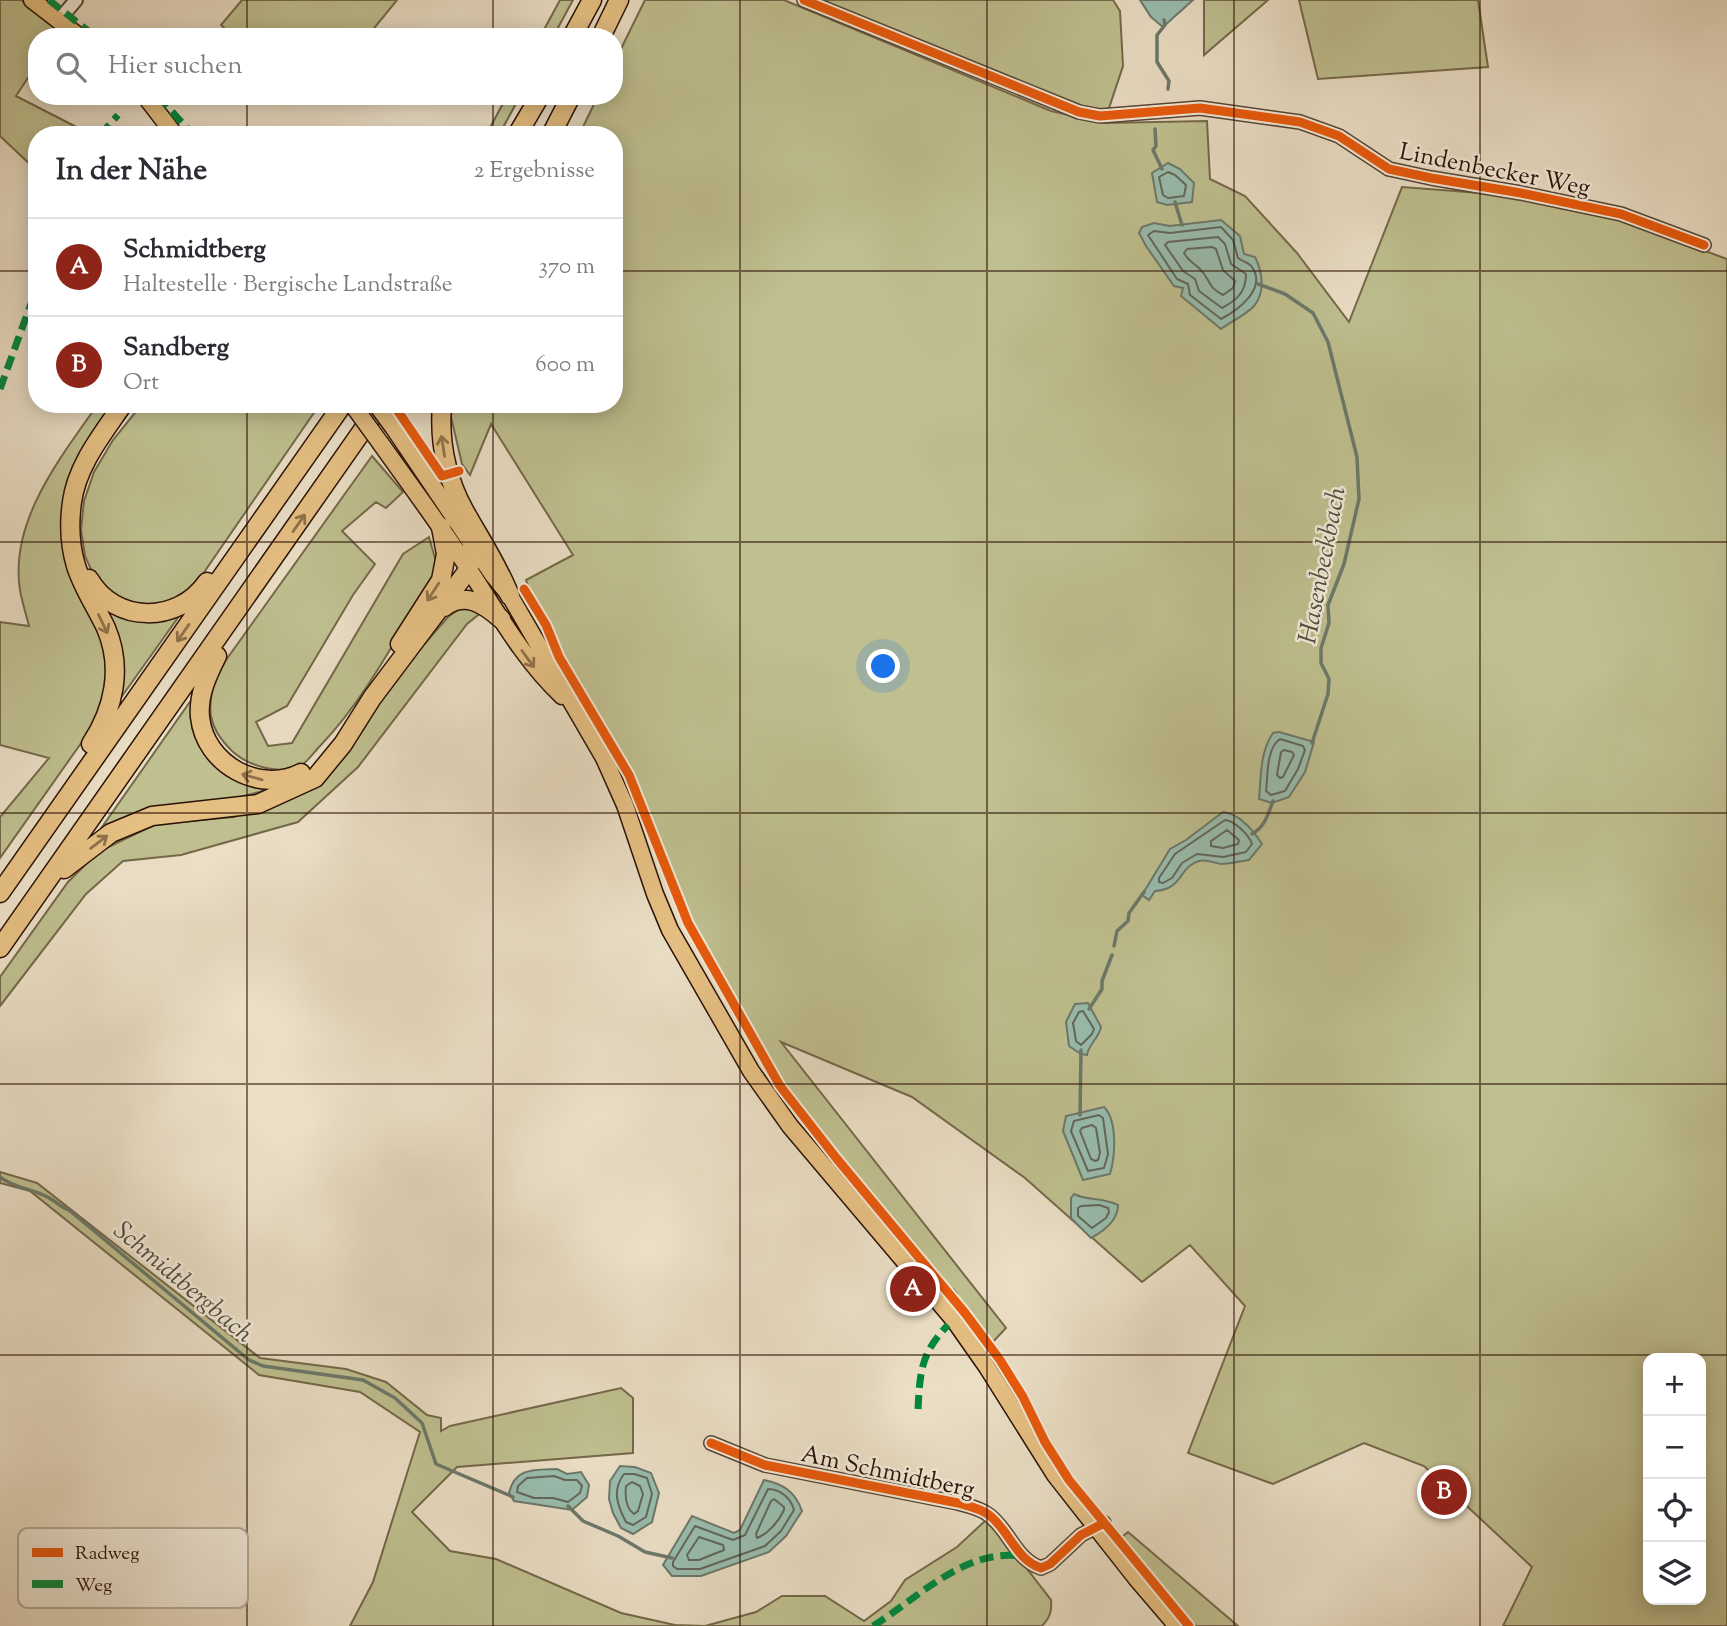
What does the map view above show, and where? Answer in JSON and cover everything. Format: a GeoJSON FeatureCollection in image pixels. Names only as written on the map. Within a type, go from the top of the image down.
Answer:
{"type":"FeatureCollection","features":[{"type":"Feature","properties":{"kind":"highway"},"geometry":{"type":"LineString","coordinates":[[577,28],[592,0]]}},
{"type":"Feature","properties":{"kind":"highway"},"geometry":{"type":"LineString","coordinates":[[605,28],[619,0]]}},
{"type":"Feature","properties":{"kind":"highway"},"geometry":{"type":"LineString","coordinates":[[522,126],[535,105]]}},
{"type":"Feature","properties":{"kind":"highway"},"geometry":{"type":"LineString","coordinates":[[557,126],[567,105]]}},
{"type":"Feature","properties":{"kind":"highway"},"geometry":{"type":"LineString","coordinates":[[53,818],[54,797],[103,726],[114,692],[115,664],[110,639],[75,564],[71,517],[76,483],[85,461],[117,413]]}},
{"type":"Feature","properties":{"kind":"highway"},"geometry":{"type":"LineString","coordinates":[[126,413],[104,443],[80,495],[78,545],[87,576],[94,588],[115,606],[128,611],[147,614],[164,612],[180,607],[199,593],[214,571],[236,557]]}},
{"type":"Feature","properties":{"kind":"highway"},"geometry":{"type":"LineString","coordinates":[[0,893],[337,413]]}},
{"type":"Feature","properties":{"kind":"highway"},"geometry":{"type":"LineString","coordinates":[[0,948],[261,579],[373,413]]}},
{"type":"Feature","properties":{"kind":"highway"},"geometry":{"type":"LineString","coordinates":[[441,413],[443,452],[462,507],[500,569],[510,596]]}},
{"type":"Feature","properties":{"kind":"highway"},"geometry":{"type":"LineString","coordinates":[[261,579],[207,675],[201,692],[200,720],[211,746],[229,767],[252,778],[275,781],[297,775],[329,752],[367,695],[441,580],[446,554],[441,527]]}},
{"type":"Feature","properties":{"kind":"highway"},"geometry":{"type":"LineString","coordinates":[[45,885],[111,833],[152,816],[258,804],[315,778],[343,744],[372,698],[469,569],[472,543]]}},
{"type":"Feature","properties":{"kind":"highway"},"geometry":{"type":"LineString","coordinates":[[438,611],[452,601],[470,600],[487,607],[501,619]]}},
{"type":"Feature","properties":{"kind":"main road"},"geometry":{"type":"LineString","coordinates":[[32,0],[69,28]]}},
{"type":"Feature","properties":{"kind":"main road"},"geometry":{"type":"LineString","coordinates":[[151,105],[166,126]]}},
{"type":"Feature","properties":{"kind":"main road"},"geometry":{"type":"LineString","coordinates":[[359,413],[441,527],[535,669],[574,707]]}},
{"type":"Feature","properties":{"kind":"main road"},"geometry":{"type":"LineString","coordinates":[[384,413],[510,596],[545,653],[614,777],[673,937],[751,1071],[790,1126],[959,1328],[987,1367],[1055,1475],[1099,1525],[1177,1626]]}},
{"type":"Feature","properties":{"kind":"street"},"geometry":{"type":"LineString","coordinates":[[59,20],[76,0]]}},
{"type":"Feature","properties":{"kind":"street","name":"Lindenbecker Weg"},"geometry":{"type":"LineString","coordinates":[[804,0],[1079,113],[1100,116],[1200,108],[1300,122],[1339,135],[1389,169],[1521,192],[1620,214],[1704,245]]}},
{"type":"Feature","properties":{"kind":"street","name":"Am Schmidtberg"},"geometry":{"type":"LineString","coordinates":[[711,1443],[765,1465],[982,1510],[1004,1529],[1020,1556],[1031,1565],[1041,1568],[1050,1564],[1081,1535],[1099,1525]]}},
{"type":"Feature","properties":{"kind":"shaded area"},"geometry":{"type":"Polygon","coordinates":[[[0,0],[21,0],[58,28],[28,28],[28,78],[16,96],[28,102],[28,105],[34,105],[74,126],[28,126],[28,162],[0,136],[0,0]]]}},
{"type":"Feature","properties":{"kind":"shaded area"},"geometry":{"type":"Polygon","coordinates":[[[242,0],[397,0],[374,28],[224,28],[221,25],[242,0]]]}},
{"type":"Feature","properties":{"kind":"shaded area"},"geometry":{"type":"Polygon","coordinates":[[[560,0],[573,0],[558,28],[545,28],[560,0]]]}},
{"type":"Feature","properties":{"kind":"shaded area"},"geometry":{"type":"Polygon","coordinates":[[[645,0],[784,0],[1051,111],[1104,123],[1207,121],[1210,179],[1245,196],[1297,253],[1349,322],[1402,187],[1507,195],[1610,216],[1727,259],[1727,1626],[1503,1626],[1532,1567],[1424,1466],[1364,1443],[1273,1484],[1188,1453],[1245,1306],[1190,1245],[1142,1282],[1025,1178],[912,1097],[781,1042],[1006,1328],[991,1344],[955,1296],[957,1294],[953,1289],[951,1291],[790,1095],[698,936],[637,787],[574,680],[533,600],[526,580],[573,555],[491,424],[470,475],[462,464],[450,413],[623,413],[623,126],[583,126],[594,105],[623,105],[623,45],[645,0]]]}},
{"type":"Feature","properties":{"kind":"shaded area"},"geometry":{"type":"Polygon","coordinates":[[[818,0],[1113,0],[1120,11],[1123,66],[1108,111],[1055,100],[818,0]]]}},
{"type":"Feature","properties":{"kind":"shaded area"},"geometry":{"type":"Polygon","coordinates":[[[1204,0],[1268,0],[1204,55],[1204,0]]]}},
{"type":"Feature","properties":{"kind":"shaded area"},"geometry":{"type":"Polygon","coordinates":[[[1299,0],[1478,0],[1488,67],[1318,79],[1299,0]]]}},
{"type":"Feature","properties":{"kind":"shaded area"},"geometry":{"type":"Polygon","coordinates":[[[502,105],[515,105],[504,126],[491,126],[502,105]]]}},
{"type":"Feature","properties":{"kind":"shaded area"},"geometry":{"type":"Polygon","coordinates":[[[92,413],[115,413],[66,516],[103,643],[107,683],[96,722],[0,858],[0,817],[49,758],[0,745],[0,622],[29,626],[20,590],[22,539],[41,491],[92,413]]]}},
{"type":"Feature","properties":{"kind":"shaded area"},"geometry":{"type":"Polygon","coordinates":[[[135,413],[314,413],[198,581],[183,596],[170,602],[140,606],[110,594],[93,574],[85,556],[81,530],[84,501],[94,472],[113,440],[135,413]]]}},
{"type":"Feature","properties":{"kind":"shaded area"},"geometry":{"type":"Polygon","coordinates":[[[372,456],[403,492],[386,508],[376,502],[342,531],[375,564],[353,595],[287,706],[256,722],[268,746],[292,743],[403,554],[429,537],[438,569],[369,683],[309,759],[302,765],[284,770],[256,765],[232,751],[223,742],[213,724],[210,706],[216,674],[372,456]]]}},
{"type":"Feature","properties":{"kind":"shaded area"},"geometry":{"type":"Polygon","coordinates":[[[98,600],[182,612],[115,706],[98,600]]]}},
{"type":"Feature","properties":{"kind":"shaded area"},"geometry":{"type":"Polygon","coordinates":[[[463,606],[483,611],[467,624],[358,767],[298,822],[181,855],[123,861],[86,894],[0,1006],[0,977],[68,882],[98,852],[156,824],[234,817],[292,796],[448,617],[463,606]]]}},
{"type":"Feature","properties":{"kind":"shaded area"},"geometry":{"type":"Polygon","coordinates":[[[194,696],[195,737],[218,769],[241,782],[274,788],[229,800],[151,810],[118,820],[95,837],[194,696]]]}},
{"type":"Feature","properties":{"kind":"shaded area"},"geometry":{"type":"Polygon","coordinates":[[[0,1172],[37,1183],[260,1358],[346,1369],[386,1382],[427,1415],[441,1418],[441,1431],[450,1426],[621,1388],[633,1398],[633,1453],[457,1467],[412,1512],[450,1551],[496,1559],[621,1613],[675,1625],[705,1626],[350,1626],[373,1582],[420,1432],[360,1392],[259,1375],[30,1191],[0,1183],[0,1172]]]}},
{"type":"Feature","properties":{"kind":"shaded area"},"geometry":{"type":"Polygon","coordinates":[[[986,1520],[994,1526],[1051,1600],[1050,1614],[1042,1626],[705,1626],[756,1612],[782,1596],[825,1596],[864,1621],[891,1601],[905,1580],[957,1547],[986,1520]]]}},
{"type":"Feature","properties":{"kind":"shaded area"},"geometry":{"type":"Polygon","coordinates":[[[1128,1532],[1238,1626],[1196,1626],[1122,1537],[1128,1532]]]}},
{"type":"Feature","properties":{"kind":"water"},"geometry":{"type":"Polygon","coordinates":[[[1140,0],[1193,0],[1163,27],[1151,17],[1140,0]]]}},
{"type":"Feature","properties":{"kind":"water"},"geometry":{"type":"Polygon","coordinates":[[[1168,163],[1180,169],[1194,183],[1192,202],[1167,205],[1157,202],[1152,173],[1168,163]]]}},
{"type":"Feature","properties":{"kind":"water"},"geometry":{"type":"Polygon","coordinates":[[[1221,220],[1240,236],[1244,254],[1255,257],[1262,282],[1254,306],[1221,329],[1181,296],[1183,288],[1174,286],[1139,233],[1142,227],[1154,223],[1170,226],[1221,220]]]}},
{"type":"Feature","properties":{"kind":"water"},"geometry":{"type":"Polygon","coordinates":[[[1279,732],[1314,742],[1305,772],[1289,797],[1272,803],[1259,799],[1261,773],[1269,740],[1273,733],[1279,732]]]}},
{"type":"Feature","properties":{"kind":"water"},"geometry":{"type":"Polygon","coordinates":[[[1223,812],[1240,819],[1262,844],[1249,860],[1221,864],[1199,861],[1187,868],[1171,886],[1155,891],[1149,900],[1142,895],[1170,849],[1223,812]]]}},
{"type":"Feature","properties":{"kind":"water"},"geometry":{"type":"Polygon","coordinates":[[[1088,1003],[1101,1027],[1087,1055],[1069,1046],[1066,1022],[1075,1004],[1088,1003]]]}},
{"type":"Feature","properties":{"kind":"water"},"geometry":{"type":"Polygon","coordinates":[[[1104,1107],[1112,1121],[1113,1130],[1114,1149],[1110,1174],[1083,1180],[1063,1131],[1066,1116],[1104,1107]]]}},
{"type":"Feature","properties":{"kind":"water"},"geometry":{"type":"Polygon","coordinates":[[[1074,1194],[1118,1205],[1116,1216],[1101,1232],[1091,1238],[1071,1218],[1071,1198],[1074,1194]]]}},
{"type":"Feature","properties":{"kind":"water"},"geometry":{"type":"Polygon","coordinates":[[[620,1466],[635,1467],[651,1473],[659,1493],[652,1522],[633,1534],[621,1528],[609,1499],[610,1481],[620,1466]]]}},
{"type":"Feature","properties":{"kind":"water"},"geometry":{"type":"Polygon","coordinates":[[[557,1469],[567,1474],[581,1472],[589,1485],[587,1497],[572,1510],[514,1501],[509,1493],[521,1474],[534,1470],[557,1469]]]}},
{"type":"Feature","properties":{"kind":"water"},"geometry":{"type":"Polygon","coordinates":[[[764,1480],[787,1490],[796,1498],[802,1511],[786,1536],[769,1552],[701,1576],[672,1576],[663,1565],[692,1516],[734,1533],[740,1530],[764,1480]]]}},
{"type":"Feature","properties":{"kind":"waterway","name":"Hasenbeckbach"},"geometry":{"type":"LineString","coordinates":[[1164,20],[1165,25],[1157,35],[1157,62],[1169,81],[1168,89]]}},
{"type":"Feature","properties":{"kind":"waterway","name":"Hasenbeckbach"},"geometry":{"type":"LineString","coordinates":[[1155,129],[1156,146],[1153,150],[1162,169]]}},
{"type":"Feature","properties":{"kind":"waterway","name":"Hasenbeckbach"},"geometry":{"type":"LineString","coordinates":[[1175,202],[1182,225]]}},
{"type":"Feature","properties":{"kind":"waterway","name":"Hasenbeckbach"},"geometry":{"type":"LineString","coordinates":[[1258,284],[1285,294],[1313,313],[1328,342],[1357,457],[1359,499],[1344,564],[1328,605],[1329,623],[1321,648],[1321,663],[1329,679],[1328,694],[1312,743]]}},
{"type":"Feature","properties":{"kind":"waterway","name":"Hasenbeckbach"},"geometry":{"type":"LineString","coordinates":[[1252,834],[1263,824],[1273,801]]}},
{"type":"Feature","properties":{"kind":"waterway","name":"Hasenbeckbach"},"geometry":{"type":"LineString","coordinates":[[1114,946],[1117,931],[1128,921],[1129,913],[1144,892]]}},
{"type":"Feature","properties":{"kind":"waterway","name":"Hasenbeckbach"},"geometry":{"type":"LineString","coordinates":[[1089,1009],[1102,989],[1102,981],[1112,955]]}},
{"type":"Feature","properties":{"kind":"waterway","name":"Hasenbeckbach"},"geometry":{"type":"LineString","coordinates":[[1080,1115],[1081,1050]]}},
{"type":"Feature","properties":{"kind":"waterway","name":"Schmidtbergbach"},"geometry":{"type":"LineString","coordinates":[[0,1177],[48,1197],[69,1210],[249,1360],[263,1366],[363,1380],[395,1398],[422,1423],[436,1464],[513,1497]]}},
{"type":"Feature","properties":{"kind":"waterway","name":"Schmidtbergbach"},"geometry":{"type":"LineString","coordinates":[[568,1506],[583,1521],[618,1536],[645,1552],[672,1558]]}},
{"type":"Feature","properties":{"kind":"marked path"},"geometry":{"type":"LineString","coordinates":[[49,0],[85,28]]}},
{"type":"Feature","properties":{"kind":"marked path"},"geometry":{"type":"LineString","coordinates":[[166,105],[185,126]]}},
{"type":"Feature","properties":{"kind":"marked path"},"geometry":{"type":"LineString","coordinates":[[108,126],[118,115]]}},
{"type":"Feature","properties":{"kind":"marked path"},"geometry":{"type":"LineString","coordinates":[[0,389],[28,312]]}},
{"type":"Feature","properties":{"kind":"marked path"},"geometry":{"type":"LineString","coordinates":[[918,1409],[927,1354],[948,1325]]}},
{"type":"Feature","properties":{"kind":"marked path"},"geometry":{"type":"LineString","coordinates":[[873,1626],[942,1578],[961,1568],[999,1556],[1020,1556]]}},
{"type":"Feature","properties":{"kind":"cycle path"},"geometry":{"type":"LineString","coordinates":[[804,0],[1079,112],[1100,116],[1200,108],[1300,122],[1339,136],[1389,169],[1621,214],[1704,245]]}},
{"type":"Feature","properties":{"kind":"cycle path"},"geometry":{"type":"LineString","coordinates":[[399,413],[442,476],[459,471]]}},
{"type":"Feature","properties":{"kind":"cycle path"},"geometry":{"type":"LineString","coordinates":[[524,589],[546,625],[559,657],[629,775],[688,923],[780,1086],[965,1313],[1000,1360],[1069,1480],[1189,1626]]}},
{"type":"Feature","properties":{"kind":"cycle path"},"geometry":{"type":"LineString","coordinates":[[711,1443],[765,1465],[978,1509],[996,1522],[1025,1558],[1041,1568],[1050,1564],[1081,1535],[1104,1523]]}},
{"type":"Feature","properties":{"kind":"place","name":"Schmidtberg"},"geometry":{"type":"Point","coordinates":[913,1289]}},
{"type":"Feature","properties":{"kind":"place","name":"Sandberg"},"geometry":{"type":"Point","coordinates":[1444,1492]}}]}
